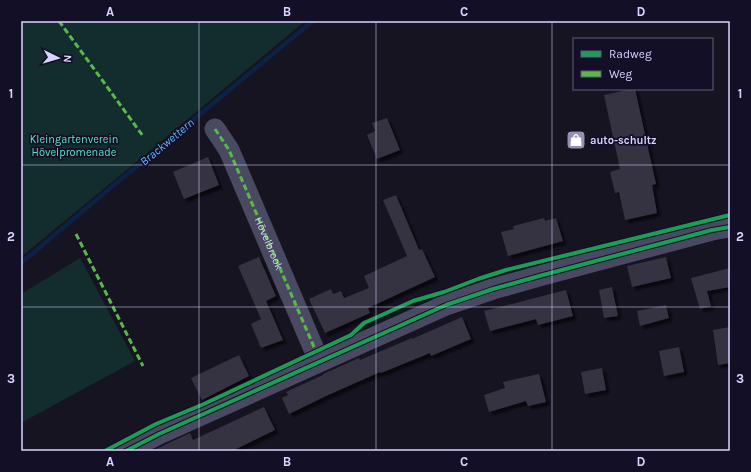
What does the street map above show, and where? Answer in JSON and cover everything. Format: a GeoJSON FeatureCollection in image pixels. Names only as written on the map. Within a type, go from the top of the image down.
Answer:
{"type":"FeatureCollection","features":[{"type":"Feature","properties":{"kind":"street","name":"Hövelbrook"},"geometry":{"type":"LineString","coordinates":[[215,129],[229,150],[320,361]]}},
{"type":"Feature","properties":{"kind":"street"},"geometry":{"type":"LineString","coordinates":[[126,451],[159,434],[446,305],[543,275],[730,227]]}},
{"type":"Feature","properties":{"kind":"green space","name":"Kleingartenverein Hövelpromenade"},"geometry":{"type":"Polygon","coordinates":[[[21,21],[305,21],[21,257],[21,21]]]}},
{"type":"Feature","properties":{"kind":"green space"},"geometry":{"type":"Polygon","coordinates":[[[80,258],[135,361],[21,423],[21,294],[80,258]]]}},
{"type":"Feature","properties":{"kind":"building"},"geometry":{"type":"Polygon","coordinates":[[[627,90],[635,90],[656,184],[652,185],[657,213],[625,220],[619,192],[615,193],[610,172],[620,169],[604,95],[627,90]]]}},
{"type":"Feature","properties":{"kind":"building"},"geometry":{"type":"Polygon","coordinates":[[[387,118],[400,150],[377,159],[367,135],[375,131],[372,123],[387,118]]]}},
{"type":"Feature","properties":{"kind":"building"},"geometry":{"type":"Polygon","coordinates":[[[208,157],[219,185],[184,199],[173,172],[208,157]]]}},
{"type":"Feature","properties":{"kind":"building"},"geometry":{"type":"Polygon","coordinates":[[[396,195],[419,250],[422,249],[435,277],[368,308],[370,313],[325,333],[309,299],[331,289],[333,294],[341,291],[344,298],[369,288],[364,276],[407,256],[383,200],[396,195]]]}},
{"type":"Feature","properties":{"kind":"building"},"geometry":{"type":"Polygon","coordinates":[[[544,218],[545,221],[556,218],[563,241],[508,256],[501,232],[514,229],[513,226],[544,218]]]}},
{"type":"Feature","properties":{"kind":"building"},"geometry":{"type":"Polygon","coordinates":[[[259,257],[276,296],[266,301],[283,340],[261,348],[251,324],[261,319],[238,266],[259,257]]]}},
{"type":"Feature","properties":{"kind":"building"},"geometry":{"type":"Polygon","coordinates":[[[666,257],[671,278],[632,287],[627,266],[666,257]]]}},
{"type":"Feature","properties":{"kind":"building"},"geometry":{"type":"Polygon","coordinates":[[[730,268],[730,287],[707,291],[711,306],[700,309],[691,278],[730,268]]]}},
{"type":"Feature","properties":{"kind":"building"},"geometry":{"type":"Polygon","coordinates":[[[612,287],[618,316],[604,318],[599,290],[612,287]]]}},
{"type":"Feature","properties":{"kind":"building"},"geometry":{"type":"Polygon","coordinates":[[[566,290],[573,316],[538,325],[536,319],[490,331],[484,311],[566,290]]]}},
{"type":"Feature","properties":{"kind":"building"},"geometry":{"type":"Polygon","coordinates":[[[666,305],[669,318],[640,326],[637,311],[666,305]]]}},
{"type":"Feature","properties":{"kind":"building"},"geometry":{"type":"Polygon","coordinates":[[[462,317],[471,339],[431,356],[430,353],[381,373],[380,372],[289,414],[282,398],[288,395],[286,392],[359,358],[360,360],[462,317]]]}},
{"type":"Feature","properties":{"kind":"building"},"geometry":{"type":"Polygon","coordinates":[[[730,327],[730,363],[718,365],[713,330],[730,327]]]}},
{"type":"Feature","properties":{"kind":"building"},"geometry":{"type":"Polygon","coordinates":[[[679,347],[684,372],[664,376],[659,351],[679,347]]]}},
{"type":"Feature","properties":{"kind":"building"},"geometry":{"type":"Polygon","coordinates":[[[239,355],[249,376],[202,400],[191,378],[239,355]]]}},
{"type":"Feature","properties":{"kind":"building"},"geometry":{"type":"Polygon","coordinates":[[[602,368],[606,390],[585,394],[581,372],[602,368]]]}},
{"type":"Feature","properties":{"kind":"building"},"geometry":{"type":"Polygon","coordinates":[[[539,374],[546,402],[528,406],[526,401],[489,412],[484,395],[505,388],[503,382],[539,374]]]}},
{"type":"Feature","properties":{"kind":"building"},"geometry":{"type":"Polygon","coordinates":[[[264,407],[275,430],[232,451],[152,451],[190,433],[193,440],[264,407]]]}},
{"type":"Feature","properties":{"kind":"waterway","name":"Brackwettern"},"geometry":{"type":"LineString","coordinates":[[21,263],[313,21]]}},
{"type":"Feature","properties":{"kind":"marked path"},"geometry":{"type":"LineString","coordinates":[[59,21],[143,136]]}},
{"type":"Feature","properties":{"kind":"marked path"},"geometry":{"type":"LineString","coordinates":[[215,129],[229,150],[317,354]]}},
{"type":"Feature","properties":{"kind":"marked path"},"geometry":{"type":"LineString","coordinates":[[76,234],[143,366]]}},
{"type":"Feature","properties":{"kind":"cycle path"},"geometry":{"type":"LineString","coordinates":[[105,451],[156,424],[204,404],[351,335],[364,323],[413,301],[444,292],[506,270],[730,215]]}},
{"type":"Feature","properties":{"kind":"cycle path"},"geometry":{"type":"LineString","coordinates":[[126,451],[159,434],[446,305],[493,289],[543,275],[712,230],[730,227]]}},
{"type":"Feature","properties":{"kind":"place","name":"auto-schultz"},"geometry":{"type":"Point","coordinates":[576,140]}}]}
